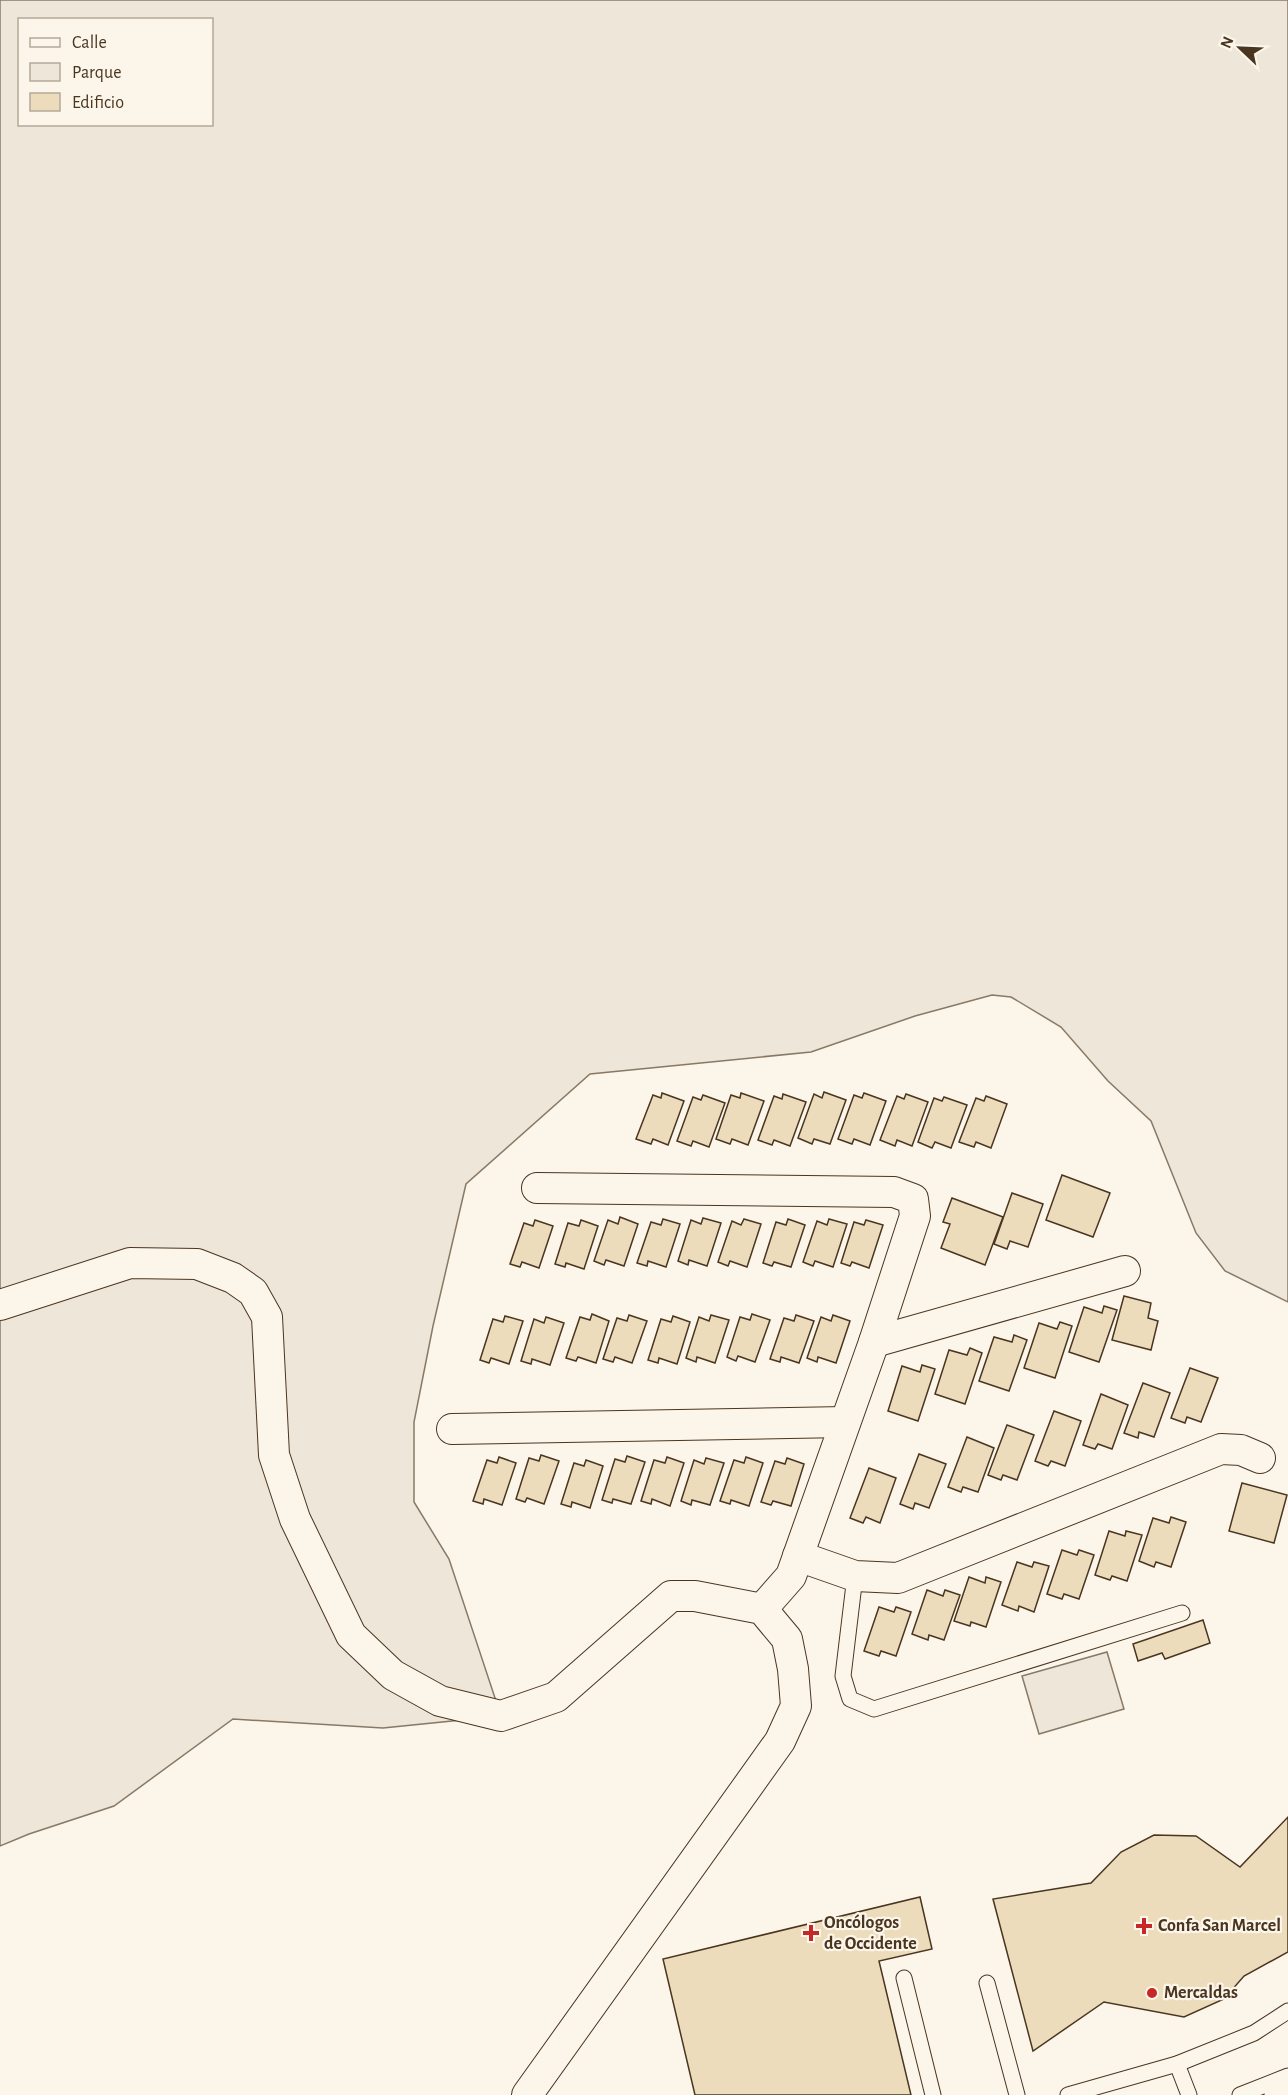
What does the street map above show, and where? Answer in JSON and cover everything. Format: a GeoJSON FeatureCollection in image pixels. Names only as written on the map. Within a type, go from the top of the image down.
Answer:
{"type":"FeatureCollection","features":[{"type":"Feature","properties":{"kind":"main road"},"geometry":{"type":"LineString","coordinates":[[1281,2095],[1288,2091]]}},
{"type":"Feature","properties":{"kind":"street"},"geometry":{"type":"LineString","coordinates":[[537,1188],[894,1192],[913,1199],[915,1216],[874,1342],[791,1576],[762,1610]]}},
{"type":"Feature","properties":{"kind":"street"},"geometry":{"type":"LineString","coordinates":[[0,1305],[130,1263],[197,1264],[233,1278],[253,1292],[267,1317],[274,1455],[296,1519],[351,1635],[393,1675],[440,1701],[501,1716],[556,1697],[671,1596],[695,1596],[762,1610],[786,1639],[793,1670],[796,1706],[780,1741],[527,2095]]}},
{"type":"Feature","properties":{"kind":"street"},"geometry":{"type":"LineString","coordinates":[[874,1342],[1125,1270]]}},
{"type":"Feature","properties":{"kind":"street"},"geometry":{"type":"LineString","coordinates":[[452,1429],[845,1422]]}},
{"type":"Feature","properties":{"kind":"street"},"geometry":{"type":"LineString","coordinates":[[798,1556],[855,1576],[898,1578],[1221,1449],[1241,1450],[1260,1458]]}},
{"type":"Feature","properties":{"kind":"lane"},"geometry":{"type":"LineString","coordinates":[[855,1576],[843,1676],[850,1699],[874,1709],[1182,1613]]}},
{"type":"Feature","properties":{"kind":"lane"},"geometry":{"type":"LineString","coordinates":[[904,1978],[933,2095]]}},
{"type":"Feature","properties":{"kind":"lane"},"geometry":{"type":"LineString","coordinates":[[987,1983],[1017,2095]]}},
{"type":"Feature","properties":{"kind":"lane"},"geometry":{"type":"LineString","coordinates":[[1068,2095],[1177,2064],[1254,2033],[1288,2011]]}},
{"type":"Feature","properties":{"kind":"lane"},"geometry":{"type":"LineString","coordinates":[[1177,2064],[1189,2095]]}},
{"type":"Feature","properties":{"kind":"lane"},"geometry":{"type":"LineString","coordinates":[[1240,2095],[1288,2076]]}},
{"type":"Feature","properties":{"kind":"green space"},"geometry":{"type":"Polygon","coordinates":[[[0,0],[1288,0],[1288,1302],[1225,1271],[1196,1233],[1151,1121],[1108,1081],[1061,1027],[1011,997],[992,995],[915,1016],[811,1052],[590,1074],[466,1184],[433,1326],[414,1422],[414,1502],[449,1559],[501,1716],[383,1728],[233,1719],[114,1806],[0,1846],[0,0]]]}},
{"type":"Feature","properties":{"kind":"green space"},"geometry":{"type":"Polygon","coordinates":[[[1107,1652],[1124,1709],[1039,1734],[1022,1676],[1107,1652]]]}},
{"type":"Feature","properties":{"kind":"building"},"geometry":{"type":"Polygon","coordinates":[[[824,1092],[846,1100],[830,1144],[814,1139],[812,1144],[798,1138],[814,1094],[822,1098],[824,1092]]]}},
{"type":"Feature","properties":{"kind":"building"},"geometry":{"type":"Polygon","coordinates":[[[662,1093],[684,1101],[668,1145],[653,1139],[651,1144],[636,1139],[653,1095],[661,1098],[662,1093]]]}},
{"type":"Feature","properties":{"kind":"building"},"geometry":{"type":"Polygon","coordinates":[[[741,1093],[764,1101],[748,1145],[732,1139],[730,1144],[716,1139],[731,1095],[740,1098],[741,1093]]]}},
{"type":"Feature","properties":{"kind":"building"},"geometry":{"type":"Polygon","coordinates":[[[864,1093],[886,1101],[870,1145],[854,1139],[852,1144],[838,1139],[854,1095],[862,1098],[864,1093]]]}},
{"type":"Feature","properties":{"kind":"building"},"geometry":{"type":"Polygon","coordinates":[[[783,1094],[806,1102],[790,1146],[774,1140],[772,1145],[758,1140],[774,1096],[782,1099],[783,1094]]]}},
{"type":"Feature","properties":{"kind":"building"},"geometry":{"type":"Polygon","coordinates":[[[906,1094],[928,1102],[912,1146],[897,1140],[895,1146],[880,1140],[897,1096],[904,1099],[906,1094]]]}},
{"type":"Feature","properties":{"kind":"building"},"geometry":{"type":"Polygon","coordinates":[[[703,1095],[725,1103],[709,1147],[693,1141],[691,1146],[677,1141],[693,1097],[701,1100],[703,1095]]]}},
{"type":"Feature","properties":{"kind":"building"},"geometry":{"type":"Polygon","coordinates":[[[986,1096],[1007,1104],[991,1148],[976,1142],[974,1147],[959,1142],[976,1098],[984,1101],[986,1096]]]}},
{"type":"Feature","properties":{"kind":"building"},"geometry":{"type":"Polygon","coordinates":[[[944,1097],[967,1105],[951,1148],[935,1142],[932,1148],[918,1142],[934,1098],[942,1101],[944,1097]]]}},
{"type":"Feature","properties":{"kind":"building"},"geometry":{"type":"Polygon","coordinates":[[[1062,1175],[1110,1193],[1093,1237],[1046,1220],[1062,1175]]]}},
{"type":"Feature","properties":{"kind":"building"},"geometry":{"type":"Polygon","coordinates":[[[1012,1193],[1043,1204],[1028,1247],[1010,1241],[1007,1249],[994,1244],[1012,1193]]]}},
{"type":"Feature","properties":{"kind":"building"},"geometry":{"type":"Polygon","coordinates":[[[952,1198],[1003,1217],[985,1265],[941,1248],[950,1224],[943,1222],[952,1198]]]}},
{"type":"Feature","properties":{"kind":"building"},"geometry":{"type":"Polygon","coordinates":[[[620,1217],[638,1224],[624,1266],[606,1260],[604,1265],[594,1261],[608,1220],[618,1224],[620,1217]]]}},
{"type":"Feature","properties":{"kind":"building"},"geometry":{"type":"Polygon","coordinates":[[[703,1218],[721,1223],[707,1266],[689,1260],[688,1265],[678,1261],[691,1220],[701,1224],[703,1218]]]}},
{"type":"Feature","properties":{"kind":"building"},"geometry":{"type":"Polygon","coordinates":[[[663,1219],[680,1224],[666,1267],[648,1261],[647,1266],[637,1263],[651,1222],[661,1225],[663,1219]]]}},
{"type":"Feature","properties":{"kind":"building"},"geometry":{"type":"Polygon","coordinates":[[[744,1219],[761,1224],[747,1267],[730,1261],[728,1266],[718,1262],[732,1221],[741,1225],[744,1219]]]}},
{"type":"Feature","properties":{"kind":"building"},"geometry":{"type":"Polygon","coordinates":[[[788,1219],[805,1225],[791,1267],[774,1262],[772,1266],[763,1263],[776,1222],[786,1225],[788,1219]]]}},
{"type":"Feature","properties":{"kind":"building"},"geometry":{"type":"Polygon","coordinates":[[[829,1219],[847,1224],[833,1267],[815,1261],[813,1266],[803,1262],[817,1221],[827,1225],[829,1219]]]}},
{"type":"Feature","properties":{"kind":"building"},"geometry":{"type":"Polygon","coordinates":[[[535,1220],[553,1226],[539,1268],[522,1262],[520,1267],[510,1264],[524,1223],[533,1226],[535,1220]]]}},
{"type":"Feature","properties":{"kind":"building"},"geometry":{"type":"Polygon","coordinates":[[[581,1220],[598,1226],[584,1269],[566,1263],[565,1267],[555,1264],[568,1223],[579,1226],[581,1220]]]}},
{"type":"Feature","properties":{"kind":"building"},"geometry":{"type":"Polygon","coordinates":[[[866,1220],[883,1225],[869,1268],[852,1262],[850,1266],[841,1263],[854,1222],[864,1225],[866,1220]]]}},
{"type":"Feature","properties":{"kind":"building"},"geometry":{"type":"Polygon","coordinates":[[[1124,1296],[1151,1303],[1148,1318],[1158,1321],[1151,1350],[1112,1340],[1124,1296]]]}},
{"type":"Feature","properties":{"kind":"building"},"geometry":{"type":"Polygon","coordinates":[[[1104,1306],[1117,1310],[1099,1362],[1069,1352],[1084,1307],[1102,1313],[1104,1306]]]}},
{"type":"Feature","properties":{"kind":"building"},"geometry":{"type":"Polygon","coordinates":[[[592,1314],[609,1321],[596,1363],[578,1357],[576,1361],[566,1358],[580,1317],[590,1320],[592,1314]]]}},
{"type":"Feature","properties":{"kind":"building"},"geometry":{"type":"Polygon","coordinates":[[[752,1314],[770,1320],[755,1362],[738,1356],[736,1361],[727,1357],[740,1317],[750,1320],[752,1314]]]}},
{"type":"Feature","properties":{"kind":"building"},"geometry":{"type":"Polygon","coordinates":[[[629,1315],[647,1321],[632,1363],[615,1357],[613,1362],[603,1359],[617,1318],[627,1321],[629,1315]]]}},
{"type":"Feature","properties":{"kind":"building"},"geometry":{"type":"Polygon","coordinates":[[[711,1315],[729,1320],[715,1363],[697,1357],[696,1362],[686,1358],[699,1317],[709,1321],[711,1315]]]}},
{"type":"Feature","properties":{"kind":"building"},"geometry":{"type":"Polygon","coordinates":[[[796,1315],[814,1321],[799,1363],[781,1357],[780,1362],[770,1359],[784,1318],[794,1321],[796,1315]]]}},
{"type":"Feature","properties":{"kind":"building"},"geometry":{"type":"Polygon","coordinates":[[[833,1315],[850,1321],[836,1363],[818,1357],[817,1362],[807,1358],[821,1317],[831,1321],[833,1315]]]}},
{"type":"Feature","properties":{"kind":"building"},"geometry":{"type":"Polygon","coordinates":[[[505,1316],[523,1321],[509,1364],[491,1358],[489,1363],[480,1360],[493,1319],[503,1322],[505,1316]]]}},
{"type":"Feature","properties":{"kind":"building"},"geometry":{"type":"Polygon","coordinates":[[[673,1316],[690,1322],[677,1364],[659,1358],[658,1363],[648,1360],[661,1319],[671,1322],[673,1316]]]}},
{"type":"Feature","properties":{"kind":"building"},"geometry":{"type":"Polygon","coordinates":[[[546,1317],[564,1323],[550,1365],[532,1359],[531,1364],[521,1361],[534,1319],[544,1323],[546,1317]]]}},
{"type":"Feature","properties":{"kind":"building"},"geometry":{"type":"Polygon","coordinates":[[[1060,1322],[1072,1326],[1055,1378],[1024,1368],[1039,1323],[1057,1329],[1060,1322]]]}},
{"type":"Feature","properties":{"kind":"building"},"geometry":{"type":"Polygon","coordinates":[[[1014,1335],[1027,1340],[1009,1391],[979,1381],[994,1337],[1012,1342],[1014,1335]]]}},
{"type":"Feature","properties":{"kind":"building"},"geometry":{"type":"Polygon","coordinates":[[[970,1348],[982,1353],[965,1404],[935,1394],[949,1350],[967,1355],[970,1348]]]}},
{"type":"Feature","properties":{"kind":"building"},"geometry":{"type":"Polygon","coordinates":[[[922,1365],[935,1369],[918,1421],[888,1411],[902,1366],[920,1372],[922,1365]]]}},
{"type":"Feature","properties":{"kind":"building"},"geometry":{"type":"Polygon","coordinates":[[[1190,1368],[1218,1378],[1201,1422],[1187,1417],[1185,1423],[1171,1418],[1190,1368]]]}},
{"type":"Feature","properties":{"kind":"building"},"geometry":{"type":"Polygon","coordinates":[[[1143,1383],[1170,1393],[1154,1437],[1139,1432],[1138,1438],[1124,1433],[1143,1383]]]}},
{"type":"Feature","properties":{"kind":"building"},"geometry":{"type":"Polygon","coordinates":[[[1101,1394],[1128,1405],[1112,1449],[1098,1444],[1095,1449],[1083,1445],[1101,1394]]]}},
{"type":"Feature","properties":{"kind":"building"},"geometry":{"type":"Polygon","coordinates":[[[1054,1411],[1081,1421],[1065,1466],[1051,1461],[1048,1466],[1035,1461],[1054,1411]]]}},
{"type":"Feature","properties":{"kind":"building"},"geometry":{"type":"Polygon","coordinates":[[[1007,1425],[1034,1435],[1017,1480],[1003,1475],[1001,1480],[988,1475],[1007,1425]]]}},
{"type":"Feature","properties":{"kind":"building"},"geometry":{"type":"Polygon","coordinates":[[[967,1437],[994,1448],[978,1492],[963,1487],[961,1492],[948,1487],[967,1437]]]}},
{"type":"Feature","properties":{"kind":"building"},"geometry":{"type":"Polygon","coordinates":[[[919,1454],[946,1464],[929,1508],[915,1503],[913,1509],[900,1504],[919,1454]]]}},
{"type":"Feature","properties":{"kind":"building"},"geometry":{"type":"Polygon","coordinates":[[[541,1455],[559,1461],[544,1504],[527,1498],[525,1502],[516,1499],[529,1458],[539,1461],[541,1455]]]}},
{"type":"Feature","properties":{"kind":"building"},"geometry":{"type":"Polygon","coordinates":[[[627,1456],[645,1462],[631,1504],[613,1499],[612,1503],[602,1500],[615,1459],[625,1462],[627,1456]]]}},
{"type":"Feature","properties":{"kind":"building"},"geometry":{"type":"Polygon","coordinates":[[[499,1457],[516,1463],[502,1505],[484,1499],[483,1504],[473,1501],[487,1460],[497,1463],[499,1457]]]}},
{"type":"Feature","properties":{"kind":"building"},"geometry":{"type":"Polygon","coordinates":[[[667,1457],[684,1463],[670,1506],[652,1499],[651,1504],[641,1501],[654,1460],[665,1463],[667,1457]]]}},
{"type":"Feature","properties":{"kind":"building"},"geometry":{"type":"Polygon","coordinates":[[[746,1457],[763,1463],[749,1506],[731,1500],[730,1504],[720,1501],[734,1460],[744,1463],[746,1457]]]}},
{"type":"Feature","properties":{"kind":"building"},"geometry":{"type":"Polygon","coordinates":[[[706,1458],[724,1463],[710,1505],[692,1500],[691,1505],[681,1501],[694,1460],[704,1464],[706,1458]]]}},
{"type":"Feature","properties":{"kind":"building"},"geometry":{"type":"Polygon","coordinates":[[[787,1458],[804,1464],[791,1506],[773,1501],[771,1505],[761,1502],[775,1461],[785,1464],[787,1458]]]}},
{"type":"Feature","properties":{"kind":"building"},"geometry":{"type":"Polygon","coordinates":[[[586,1460],[603,1466],[590,1508],[572,1502],[571,1507],[561,1504],[574,1463],[584,1466],[586,1460]]]}},
{"type":"Feature","properties":{"kind":"building"},"geometry":{"type":"Polygon","coordinates":[[[869,1468],[896,1478],[880,1523],[866,1517],[863,1523],[850,1518],[869,1468]]]}},
{"type":"Feature","properties":{"kind":"building"},"geometry":{"type":"Polygon","coordinates":[[[1242,1483],[1287,1495],[1274,1543],[1229,1531],[1242,1483]]]}},
{"type":"Feature","properties":{"kind":"building"},"geometry":{"type":"Polygon","coordinates":[[[1171,1517],[1186,1522],[1171,1567],[1156,1562],[1154,1567],[1139,1561],[1153,1518],[1169,1523],[1171,1517]]]}},
{"type":"Feature","properties":{"kind":"building"},"geometry":{"type":"Polygon","coordinates":[[[1109,1531],[1125,1536],[1126,1531],[1142,1535],[1127,1581],[1112,1576],[1110,1580],[1095,1575],[1109,1531]]]}},
{"type":"Feature","properties":{"kind":"building"},"geometry":{"type":"Polygon","coordinates":[[[1062,1550],[1077,1555],[1079,1550],[1094,1555],[1079,1599],[1064,1594],[1062,1599],[1047,1594],[1062,1550]]]}},
{"type":"Feature","properties":{"kind":"building"},"geometry":{"type":"Polygon","coordinates":[[[1017,1562],[1032,1567],[1034,1562],[1049,1566],[1034,1612],[1019,1606],[1018,1611],[1002,1605],[1017,1562]]]}},
{"type":"Feature","properties":{"kind":"building"},"geometry":{"type":"Polygon","coordinates":[[[969,1577],[985,1583],[986,1577],[1001,1582],[986,1627],[971,1622],[970,1626],[954,1621],[969,1577]]]}},
{"type":"Feature","properties":{"kind":"building"},"geometry":{"type":"Polygon","coordinates":[[[927,1590],[943,1596],[945,1590],[960,1595],[944,1640],[929,1635],[928,1640],[912,1634],[927,1590]]]}},
{"type":"Feature","properties":{"kind":"building"},"geometry":{"type":"Polygon","coordinates":[[[879,1607],[894,1612],[896,1607],[911,1612],[896,1656],[881,1651],[879,1656],[864,1651],[879,1607]]]}},
{"type":"Feature","properties":{"kind":"building"},"geometry":{"type":"Polygon","coordinates":[[[1203,1620],[1210,1643],[1165,1659],[1162,1653],[1138,1661],[1133,1644],[1203,1620]]]}},
{"type":"Feature","properties":{"kind":"building","name":"Confa San Marcel"},"geometry":{"type":"Polygon","coordinates":[[[1288,1817],[1288,1952],[1244,1976],[1224,1999],[1184,2017],[1104,2002],[1033,2051],[993,1899],[1091,1883],[1121,1852],[1154,1835],[1196,1836],[1240,1867],[1288,1817]]]}},
{"type":"Feature","properties":{"kind":"building"},"geometry":{"type":"Polygon","coordinates":[[[920,1897],[932,1949],[879,1961],[911,2095],[695,2095],[663,1959],[920,1897]]]}},
{"type":"Feature","properties":{"kind":"place","name":"Confa San Marcel"},"geometry":{"type":"Point","coordinates":[1144,1926]}},
{"type":"Feature","properties":{"kind":"place","name":"Oncólogos de Occidente"},"geometry":{"type":"Point","coordinates":[811,1933]}},
{"type":"Feature","properties":{"kind":"place","name":"Mercaldas"},"geometry":{"type":"Point","coordinates":[1152,1993]}}]}
